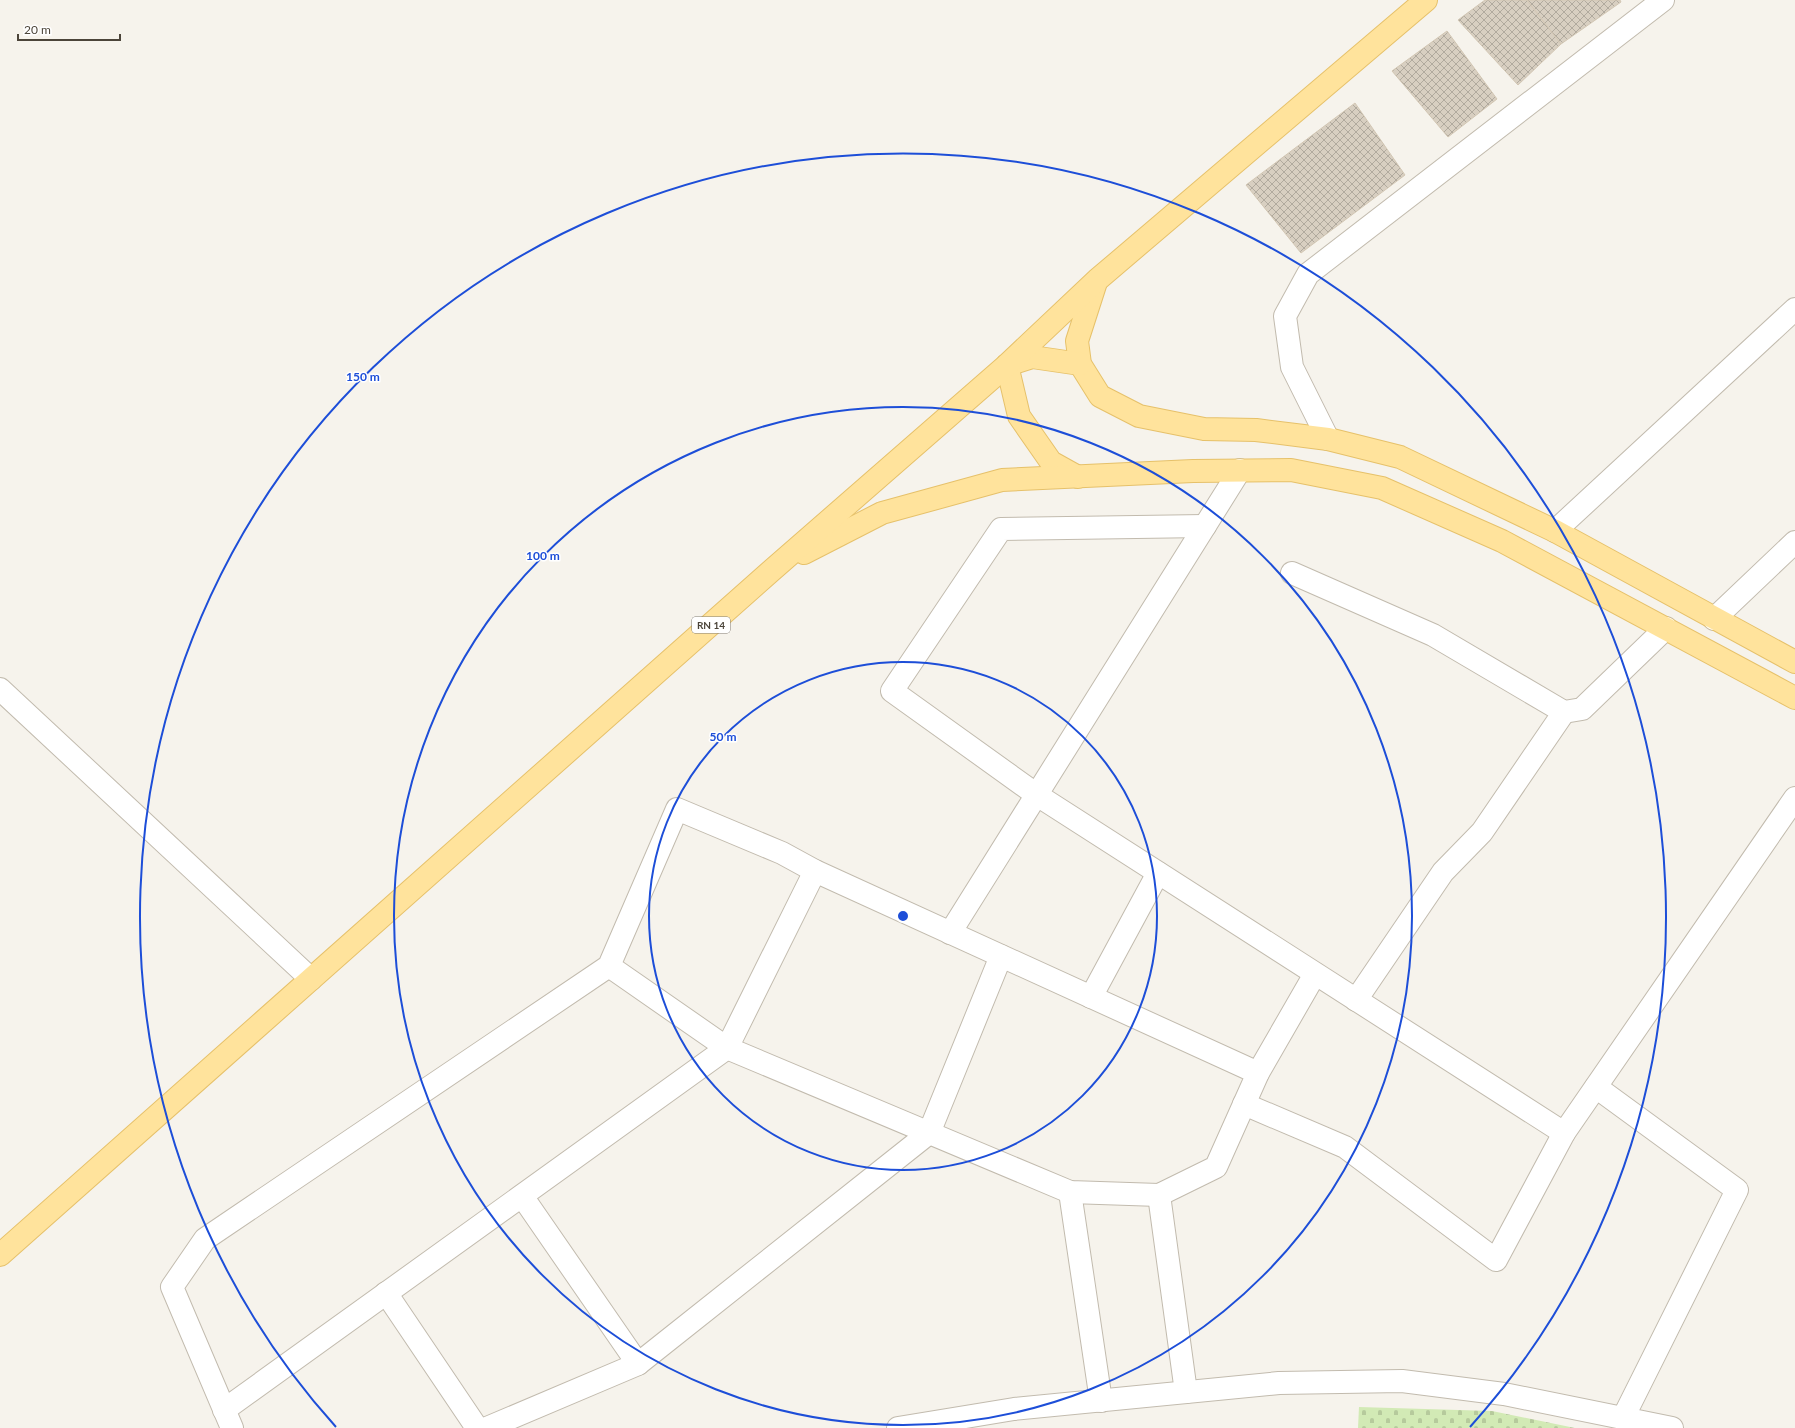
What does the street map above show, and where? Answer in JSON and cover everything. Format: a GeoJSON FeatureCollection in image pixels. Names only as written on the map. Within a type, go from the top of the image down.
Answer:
{"type":"FeatureCollection","features":[{"type":"Feature","properties":{"kind":"main road","name":"RN 14"},"geometry":{"type":"LineString","coordinates":[[0,1255],[310,979],[1007,365],[1097,280],[1426,0]]}},
{"type":"Feature","properties":{"kind":"main road"},"geometry":{"type":"LineString","coordinates":[[1097,280],[1077,341],[1080,364],[1100,396],[1139,416],[1204,429],[1256,430],[1328,439],[1400,457],[1555,531],[1795,662]]}},
{"type":"Feature","properties":{"kind":"main road"},"geometry":{"type":"LineString","coordinates":[[1078,477],[1051,462],[1019,416],[1007,365],[1032,357],[1080,364]]}},
{"type":"Feature","properties":{"kind":"main road"},"geometry":{"type":"LineString","coordinates":[[772,571],[882,513],[1002,480],[1240,470],[1291,470],[1382,488],[1502,541],[1795,698]]}},
{"type":"Feature","properties":{"kind":"street"},"geometry":{"type":"LineString","coordinates":[[1328,439],[1292,367],[1285,316],[1308,274],[1663,0]]}},
{"type":"Feature","properties":{"kind":"street"},"geometry":{"type":"LineString","coordinates":[[1555,531],[1795,309]]}},
{"type":"Feature","properties":{"kind":"street"},"geometry":{"type":"LineString","coordinates":[[950,933],[1240,470]]}},
{"type":"Feature","properties":{"kind":"street"},"geometry":{"type":"LineString","coordinates":[[1205,526],[1002,530],[892,691],[1037,795],[1564,1133]]}},
{"type":"Feature","properties":{"kind":"street"},"geometry":{"type":"LineString","coordinates":[[1714,619],[1795,542]]}},
{"type":"Feature","properties":{"kind":"street"},"geometry":{"type":"LineString","coordinates":[[1292,574],[1433,635],[1564,712],[1582,709],[1666,628]]}},
{"type":"Feature","properties":{"kind":"street"},"geometry":{"type":"LineString","coordinates":[[0,689],[310,979]]}},
{"type":"Feature","properties":{"kind":"street"},"geometry":{"type":"LineString","coordinates":[[1356,1000],[1443,872],[1482,832],[1564,712]]}},
{"type":"Feature","properties":{"kind":"street"},"geometry":{"type":"LineString","coordinates":[[1244,1104],[1345,1147],[1496,1260],[1564,1133],[1795,798]]}},
{"type":"Feature","properties":{"kind":"street"},"geometry":{"type":"LineString","coordinates":[[815,871],[727,1048],[386,1294],[228,1419],[172,1287],[205,1239],[609,966],[677,809],[782,853],[815,871],[1258,1073]]}},
{"type":"Feature","properties":{"kind":"street"},"geometry":{"type":"LineString","coordinates":[[1091,997],[1158,872]]}},
{"type":"Feature","properties":{"kind":"street"},"geometry":{"type":"LineString","coordinates":[[487,1428],[528,1420],[638,1364],[929,1133],[1001,956]]}},
{"type":"Feature","properties":{"kind":"street"},"geometry":{"type":"LineString","coordinates":[[609,966],[727,1048],[1070,1192],[1159,1195],[1216,1166],[1258,1073],[1315,974]]}},
{"type":"Feature","properties":{"kind":"street"},"geometry":{"type":"LineString","coordinates":[[1596,1087],[1737,1190],[1623,1418]]}},
{"type":"Feature","properties":{"kind":"street"},"geometry":{"type":"LineString","coordinates":[[1070,1192],[1101,1401]]}},
{"type":"Feature","properties":{"kind":"street"},"geometry":{"type":"LineString","coordinates":[[1159,1195],[1186,1392]]}},
{"type":"Feature","properties":{"kind":"street"},"geometry":{"type":"LineString","coordinates":[[522,1196],[638,1364]]}},
{"type":"Feature","properties":{"kind":"street"},"geometry":{"type":"LineString","coordinates":[[386,1294],[477,1428]]}},
{"type":"Feature","properties":{"kind":"street"},"geometry":{"type":"LineString","coordinates":[[898,1428],[1014,1409],[1279,1383],[1402,1381],[1504,1394],[1672,1428]]}},
{"type":"Feature","properties":{"kind":"green space"},"geometry":{"type":"Polygon","coordinates":[[[1359,1407],[1492,1411],[1575,1428],[1358,1428],[1359,1407]]]}},
{"type":"Feature","properties":{"kind":"building"},"geometry":{"type":"Polygon","coordinates":[[[1485,0],[1527,0],[1561,44],[1518,85],[1458,20],[1485,0]]]}},
{"type":"Feature","properties":{"kind":"building"},"geometry":{"type":"Polygon","coordinates":[[[1527,0],[1620,0],[1621,2],[1561,44],[1527,0]]]}},
{"type":"Feature","properties":{"kind":"building"},"geometry":{"type":"Polygon","coordinates":[[[1447,31],[1497,99],[1448,137],[1392,71],[1447,31]]]}},
{"type":"Feature","properties":{"kind":"building"},"geometry":{"type":"Polygon","coordinates":[[[1355,103],[1405,175],[1301,253],[1246,185],[1355,103]]]}}]}
